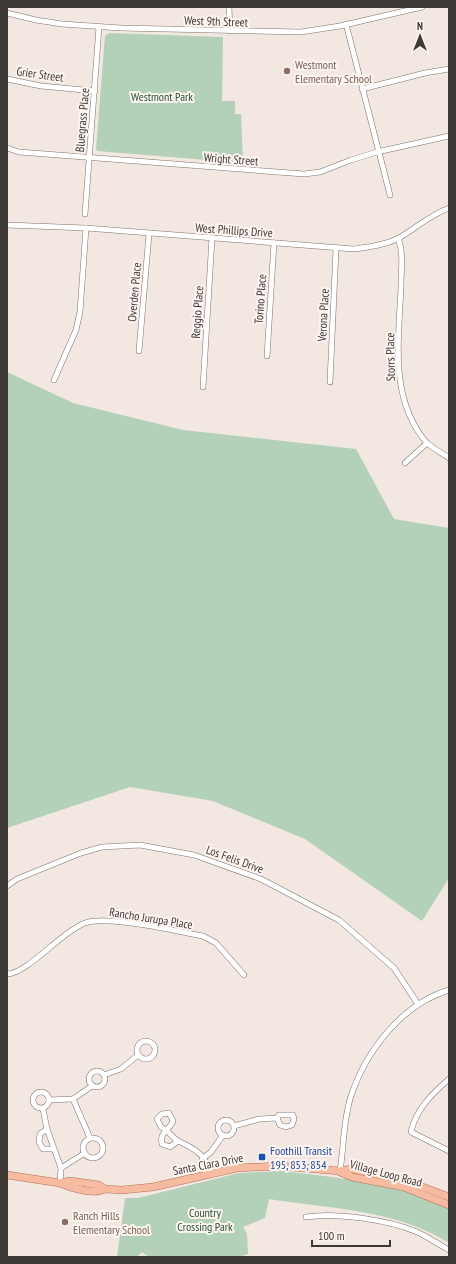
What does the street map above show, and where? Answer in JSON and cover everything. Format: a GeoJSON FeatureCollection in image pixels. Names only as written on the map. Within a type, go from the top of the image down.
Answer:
{"type":"FeatureCollection","features":[{"type":"Feature","properties":{"kind":"main road","name":"Santa Clara Drive"},"geometry":{"type":"LineString","coordinates":[[7,1175],[60,1183],[70,1181],[99,1185],[105,1189],[122,1190],[153,1187],[208,1174],[264,1166],[340,1171]]}},
{"type":"Feature","properties":{"kind":"main road","name":"Village Loop Road"},"geometry":{"type":"LineString","coordinates":[[340,1171],[352,1169],[381,1174],[415,1184],[449,1197]]}},
{"type":"Feature","properties":{"kind":"main road","name":"Village Loop Road"},"geometry":{"type":"LineString","coordinates":[[340,1171],[352,1177],[404,1187],[449,1205]]}},
{"type":"Feature","properties":{"kind":"street"},"geometry":{"type":"LineString","coordinates":[[229,7],[230,31]]}},
{"type":"Feature","properties":{"kind":"street","name":"West 9th Street"},"geometry":{"type":"LineString","coordinates":[[7,13],[36,20],[100,26],[301,32],[346,24],[422,7]]}},
{"type":"Feature","properties":{"kind":"street"},"geometry":{"type":"LineString","coordinates":[[346,24],[377,152],[390,195]]}},
{"type":"Feature","properties":{"kind":"street","name":"Bluegrass Place"},"geometry":{"type":"LineString","coordinates":[[85,214],[100,26]]}},
{"type":"Feature","properties":{"kind":"street"},"geometry":{"type":"LineString","coordinates":[[362,89],[425,73],[449,69]]}},
{"type":"Feature","properties":{"kind":"street","name":"Grier Street"},"geometry":{"type":"LineString","coordinates":[[7,79],[41,86],[95,90]]}},
{"type":"Feature","properties":{"kind":"street","name":"Wright Street"},"geometry":{"type":"LineString","coordinates":[[7,148],[19,152],[304,174],[320,172],[377,152],[449,136]]}},
{"type":"Feature","properties":{"kind":"street","name":"West Phillips Drive"},"geometry":{"type":"LineString","coordinates":[[7,225],[86,228],[336,249],[374,246],[398,238],[437,212],[449,208]]}},
{"type":"Feature","properties":{"kind":"street"},"geometry":{"type":"LineString","coordinates":[[54,380],[76,330],[80,312],[86,228]]}},
{"type":"Feature","properties":{"kind":"street","name":"Overden Place"},"geometry":{"type":"LineString","coordinates":[[139,351],[149,234]]}},
{"type":"Feature","properties":{"kind":"street","name":"Reggio Place"},"geometry":{"type":"LineString","coordinates":[[203,387],[212,238]]}},
{"type":"Feature","properties":{"kind":"street","name":"Storrs Place"},"geometry":{"type":"LineString","coordinates":[[398,238],[402,256],[398,363],[400,385],[410,416],[427,443],[449,458]]}},
{"type":"Feature","properties":{"kind":"street","name":"Torino Place"},"geometry":{"type":"LineString","coordinates":[[267,356],[274,243]]}},
{"type":"Feature","properties":{"kind":"street","name":"Verona Place"},"geometry":{"type":"LineString","coordinates":[[330,382],[336,249]]}},
{"type":"Feature","properties":{"kind":"street"},"geometry":{"type":"LineString","coordinates":[[405,463],[427,443]]}},
{"type":"Feature","properties":{"kind":"street","name":"Los Felis Drive"},"geometry":{"type":"LineString","coordinates":[[7,886],[18,879],[81,853],[102,847],[140,845],[194,855],[261,879],[339,920],[394,968],[418,1004]]}},
{"type":"Feature","properties":{"kind":"street","name":"Rancho Jurupa Place"},"geometry":{"type":"LineString","coordinates":[[7,974],[25,967],[65,933],[86,923],[103,920],[202,936],[216,943],[244,975]]}},
{"type":"Feature","properties":{"kind":"street","name":"Village Loop Road"},"geometry":{"type":"LineString","coordinates":[[340,1171],[346,1116],[350,1097],[357,1080],[370,1057],[389,1030],[418,1004],[449,990]]}},
{"type":"Feature","properties":{"kind":"street"},"geometry":{"type":"LineString","coordinates":[[104,1075],[121,1069],[138,1055]]}},
{"type":"Feature","properties":{"kind":"street"},"geometry":{"type":"LineString","coordinates":[[49,1100],[73,1099],[92,1086],[100,1088],[104,1086],[106,1078],[99,1071],[92,1073],[89,1078],[92,1086]]}},
{"type":"Feature","properties":{"kind":"street"},"geometry":{"type":"LineString","coordinates":[[449,1079],[429,1096],[414,1121],[411,1132],[449,1150]]}},
{"type":"Feature","properties":{"kind":"street"},"geometry":{"type":"LineString","coordinates":[[42,1092],[46,1093],[49,1100],[48,1104],[42,1109],[36,1107],[33,1097],[35,1094],[42,1092]]}},
{"type":"Feature","properties":{"kind":"street"},"geometry":{"type":"LineString","coordinates":[[73,1099],[88,1130],[90,1138]]}},
{"type":"Feature","properties":{"kind":"street"},"geometry":{"type":"LineString","coordinates":[[42,1109],[47,1129],[61,1168],[60,1183]]}},
{"type":"Feature","properties":{"kind":"street"},"geometry":{"type":"LineString","coordinates":[[234,1126],[259,1118],[277,1118]]}},
{"type":"Feature","properties":{"kind":"street"},"geometry":{"type":"LineString","coordinates":[[223,1135],[218,1129],[222,1121],[231,1121],[234,1126]]}},
{"type":"Feature","properties":{"kind":"street"},"geometry":{"type":"LineString","coordinates":[[203,1158],[211,1152],[223,1135],[231,1134],[234,1126]]}},
{"type":"Feature","properties":{"kind":"street"},"geometry":{"type":"LineString","coordinates":[[47,1129],[40,1134],[39,1142],[43,1149],[54,1150]]}},
{"type":"Feature","properties":{"kind":"street"},"geometry":{"type":"LineString","coordinates":[[178,1140],[173,1147],[164,1146],[161,1138],[166,1129],[178,1140],[198,1150],[203,1158],[202,1160],[208,1174]]}},
{"type":"Feature","properties":{"kind":"street"},"geometry":{"type":"LineString","coordinates":[[85,1153],[98,1157],[103,1151],[100,1140],[90,1138]]}},
{"type":"Feature","properties":{"kind":"street"},"geometry":{"type":"LineString","coordinates":[[85,1153],[84,1144],[90,1138]]}},
{"type":"Feature","properties":{"kind":"street"},"geometry":{"type":"LineString","coordinates":[[61,1168],[85,1153]]}},
{"type":"Feature","properties":{"kind":"street"},"geometry":{"type":"LineString","coordinates":[[306,1217],[323,1214],[369,1219],[416,1232],[449,1250]]}},
{"type":"Feature","properties":{"kind":"green space","name":"Westmont Park"},"geometry":{"type":"Polygon","coordinates":[[[109,33],[223,37],[222,101],[235,101],[235,114],[241,114],[243,163],[97,151],[105,36],[109,33]]]}},
{"type":"Feature","properties":{"kind":"green space"},"geometry":{"type":"Polygon","coordinates":[[[7,372],[73,403],[183,430],[356,449],[394,519],[449,528],[449,878],[422,921],[305,839],[213,801],[130,787],[7,828],[7,372]]]}},
{"type":"Feature","properties":{"kind":"green space","name":"Country Crossing Park"},"geometry":{"type":"Polygon","coordinates":[[[282,1171],[367,1182],[410,1193],[430,1200],[449,1209],[449,1243],[429,1232],[407,1223],[385,1217],[338,1208],[269,1199],[265,1218],[243,1227],[247,1234],[248,1254],[238,1257],[149,1257],[142,1252],[137,1257],[117,1257],[125,1198],[138,1198],[239,1173],[282,1171]]]}},
{"type":"Feature","properties":{"kind":"place","name":"Westmont Elementary School"},"geometry":{"type":"Point","coordinates":[287,71]}},
{"type":"Feature","properties":{"kind":"place","name":"Foothill Transit 195, 853, 854"},"geometry":{"type":"Point","coordinates":[262,1157]}},
{"type":"Feature","properties":{"kind":"place","name":"Ranch Hills Elementary School"},"geometry":{"type":"Point","coordinates":[65,1222]}}]}
